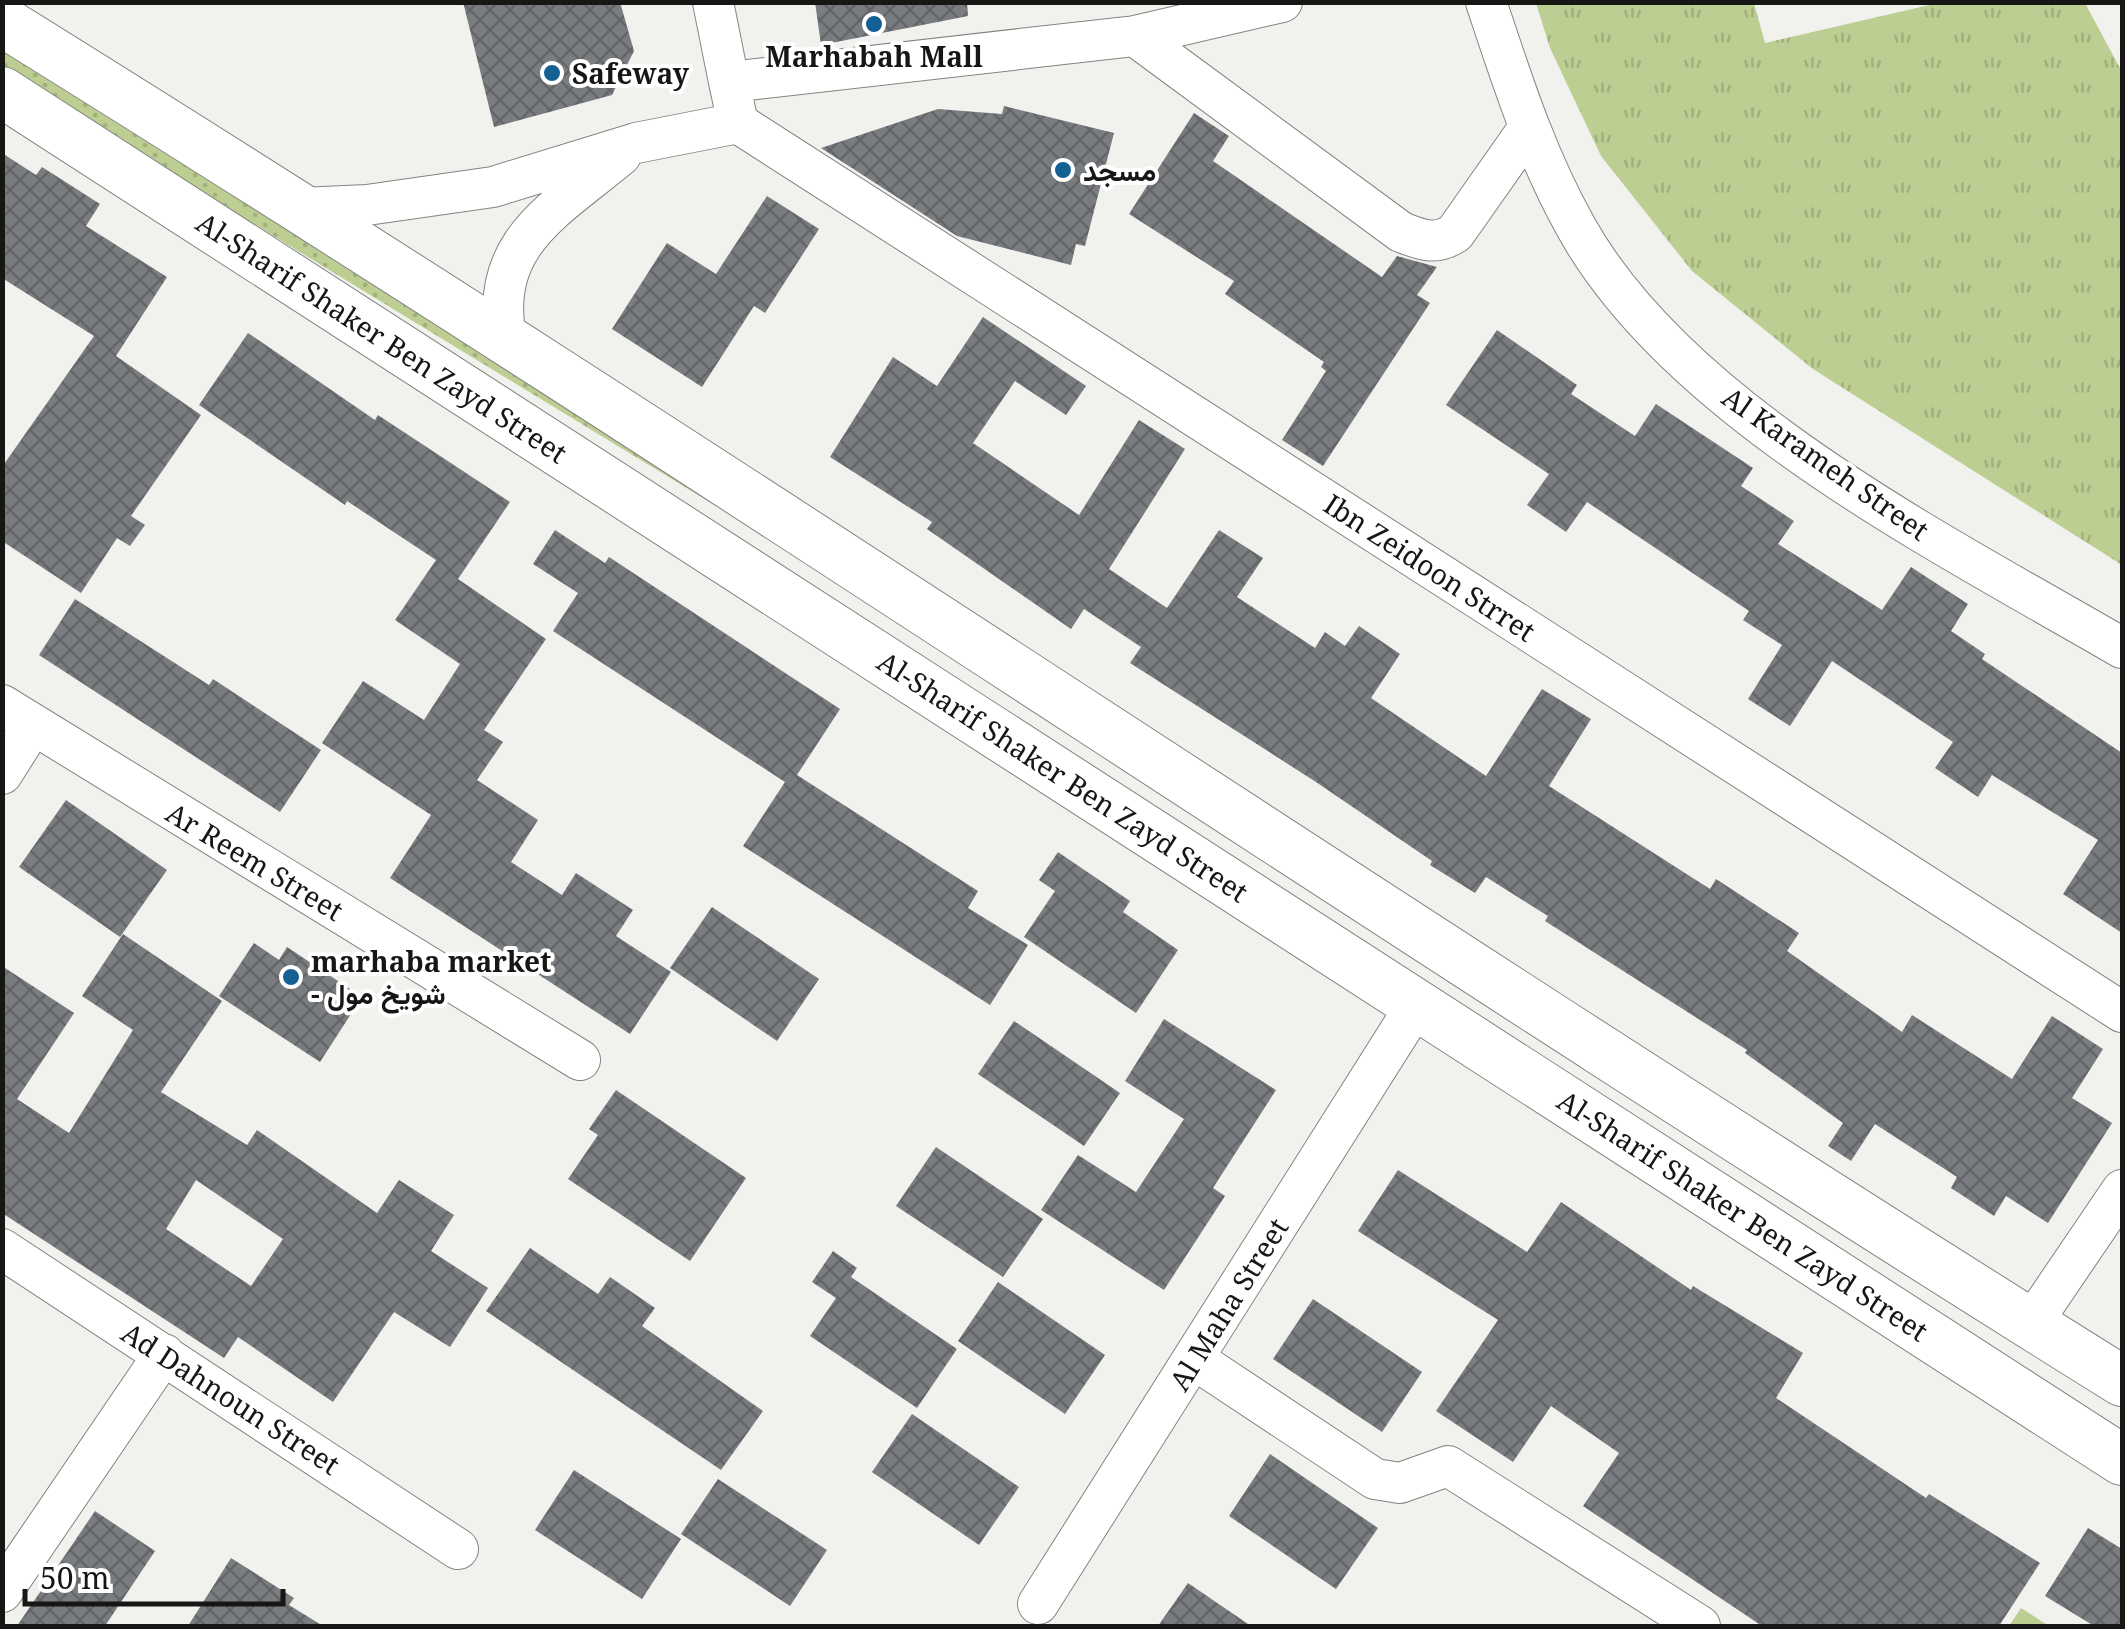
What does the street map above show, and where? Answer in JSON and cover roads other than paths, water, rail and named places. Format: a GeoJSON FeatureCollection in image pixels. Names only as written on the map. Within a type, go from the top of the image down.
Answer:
{"type":"FeatureCollection","features":[{"type":"Feature","properties":{"kind":"main road"},"geometry":{"type":"LineString","coordinates":[[2,20],[824,542],[1779,1165],[2122,1381]]}},
{"type":"Feature","properties":{"kind":"main road","name":"Al-Sharif Shaker Ben Zayd Street"},"geometry":{"type":"LineString","coordinates":[[2,92],[2122,1460]]}},
{"type":"Feature","properties":{"kind":"main road"},"geometry":{"type":"LineString","coordinates":[[786,598],[824,542]]}},
{"type":"Feature","properties":{"kind":"main road"},"geometry":{"type":"LineString","coordinates":[[1747,1219],[1779,1165]]}},
{"type":"Feature","properties":{"kind":"street"},"geometry":{"type":"LineString","coordinates":[[301,208],[367,205],[492,188],[636,143],[738,123],[713,2]]}},
{"type":"Feature","properties":{"kind":"street"},"geometry":{"type":"LineString","coordinates":[[729,82],[1136,36],[1282,2]]}},
{"type":"Feature","properties":{"kind":"street","name":"Al Karameh Street"},"geometry":{"type":"LineString","coordinates":[[1486,2],[1528,129],[1577,230],[1620,290],[1685,360],[1764,426],[1881,507],[2122,648]]}},
{"type":"Feature","properties":{"kind":"street"},"geometry":{"type":"LineString","coordinates":[[1136,36],[1401,232],[1428,242],[1443,241],[1462,225],[1528,129]]}},
{"type":"Feature","properties":{"kind":"street","name":"Ibn Zeidoon Strret"},"geometry":{"type":"LineString","coordinates":[[738,123],[2122,1012]]}},
{"type":"Feature","properties":{"kind":"street"},"geometry":{"type":"LineString","coordinates":[[506,338],[503,282],[525,236],[636,143]]}},
{"type":"Feature","properties":{"kind":"street"},"geometry":{"type":"LineString","coordinates":[[2,774],[18,715]]}},
{"type":"Feature","properties":{"kind":"street","name":"Ar Reem Street"},"geometry":{"type":"LineString","coordinates":[[18,715],[580,1060]]}},
{"type":"Feature","properties":{"kind":"street","name":"Al Maha Street"},"geometry":{"type":"LineString","coordinates":[[1038,1604],[1417,1004]]}},
{"type":"Feature","properties":{"kind":"street"},"geometry":{"type":"LineString","coordinates":[[2031,1324],[2122,1190]]}},
{"type":"Feature","properties":{"kind":"street","name":"Ad Dahnoun Street"},"geometry":{"type":"LineString","coordinates":[[2,1249],[458,1548]]}},
{"type":"Feature","properties":{"kind":"street"},"geometry":{"type":"LineString","coordinates":[[2,1592],[164,1354]]}},
{"type":"Feature","properties":{"kind":"street"},"geometry":{"type":"LineString","coordinates":[[1194,1359],[1374,1478],[1400,1483],[1448,1466],[1700,1626]]}},
{"type":"Feature","properties":{"kind":"place","name":"Marhabah Mall"},"geometry":{"type":"Point","coordinates":[874,24]}},
{"type":"Feature","properties":{"kind":"place","name":"Safeway"},"geometry":{"type":"Point","coordinates":[552,73]}},
{"type":"Feature","properties":{"kind":"place","name":"مسجد"},"geometry":{"type":"Point","coordinates":[1063,170]}},
{"type":"Feature","properties":{"kind":"place","name":"marhaba market - شويخ مول"},"geometry":{"type":"Point","coordinates":[291,977]}}]}
